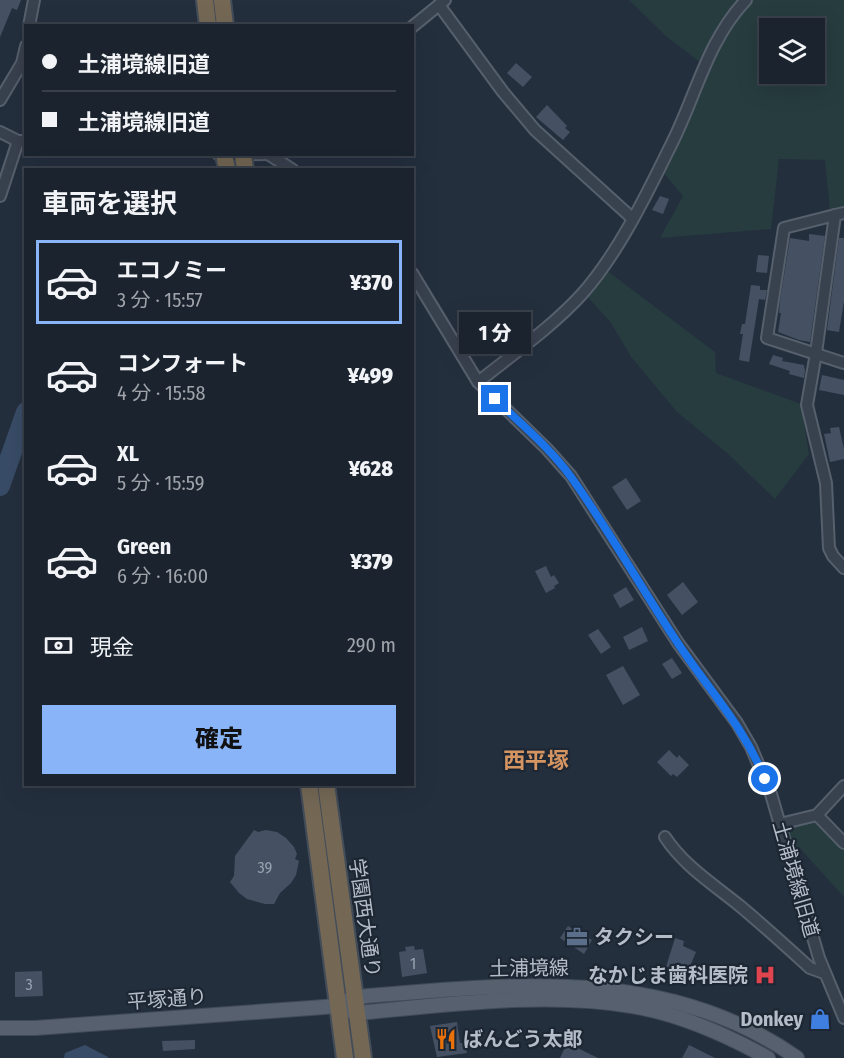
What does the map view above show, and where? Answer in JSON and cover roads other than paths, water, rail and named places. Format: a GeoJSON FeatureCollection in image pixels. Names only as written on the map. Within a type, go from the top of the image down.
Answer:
{"type":"FeatureCollection","features":[{"type":"Feature","properties":{"kind":"highway"},"geometry":{"type":"LineString","coordinates":[[205,0],[208,22]]}},
{"type":"Feature","properties":{"kind":"highway"},"geometry":{"type":"LineString","coordinates":[[222,0],[225,24]]}},
{"type":"Feature","properties":{"kind":"highway","name":"学園西大通り"},"geometry":{"type":"LineString","coordinates":[[309,786],[345,1058]]}},
{"type":"Feature","properties":{"kind":"highway","name":"学園西大通り"},"geometry":{"type":"LineString","coordinates":[[326,786],[363,1058]]}},
{"type":"Feature","properties":{"kind":"main road","name":"土浦境線"},"geometry":{"type":"LineString","coordinates":[[356,1005],[535,985],[613,989],[678,1002],[713,1014],[748,1029],[797,1058]]}},
{"type":"Feature","properties":{"kind":"main road","name":"土浦境線"},"geometry":{"type":"LineString","coordinates":[[356,1005],[580,1001],[631,1006],[669,1014],[709,1028],[768,1058]]}},
{"type":"Feature","properties":{"kind":"main road","name":"平塚通り"},"geometry":{"type":"LineString","coordinates":[[0,1028],[35,1028],[356,1005]]}},
{"type":"Feature","properties":{"kind":"street"},"geometry":{"type":"LineString","coordinates":[[29,24],[34,0]]}},
{"type":"Feature","properties":{"kind":"street"},"geometry":{"type":"LineString","coordinates":[[478,382],[549,325],[582,294],[603,268],[670,147],[714,47],[726,25],[746,0]]}},
{"type":"Feature","properties":{"kind":"street"},"geometry":{"type":"LineString","coordinates":[[414,25],[442,2],[503,92],[536,130],[632,218]]}},
{"type":"Feature","properties":{"kind":"street"},"geometry":{"type":"LineString","coordinates":[[0,100],[22,63],[24,54]]}},
{"type":"Feature","properties":{"kind":"street"},"geometry":{"type":"LineString","coordinates":[[0,195],[22,141],[2,135]]}},
{"type":"Feature","properties":{"kind":"street"},"geometry":{"type":"LineString","coordinates":[[223,159],[244,160],[260,156]]}},
{"type":"Feature","properties":{"kind":"street"},"geometry":{"type":"LineString","coordinates":[[271,156],[290,168]]}},
{"type":"Feature","properties":{"kind":"street"},"geometry":{"type":"LineString","coordinates":[[844,363],[816,353],[767,338],[783,228],[839,214],[816,353],[807,405],[826,483],[829,548],[844,568]]}},
{"type":"Feature","properties":{"kind":"street","name":"土浦境線旧道"},"geometry":{"type":"LineString","coordinates":[[414,277],[478,382],[547,448],[571,476],[678,643],[742,731],[765,779],[824,973],[844,1018]]}},
{"type":"Feature","properties":{"kind":"street"},"geometry":{"type":"LineString","coordinates":[[780,824],[818,815],[844,786]]}},
{"type":"Feature","properties":{"kind":"street"},"geometry":{"type":"LineString","coordinates":[[818,815],[844,843]]}},
{"type":"Feature","properties":{"kind":"street"},"geometry":{"type":"LineString","coordinates":[[665,837],[675,852],[690,866],[740,905],[810,968],[824,973]]}},
{"type":"Feature","properties":{"kind":"water"},"geometry":{"type":"Polygon","coordinates":[[[85,1045],[108,1058],[64,1058],[65,1053],[85,1045]]]}},
{"type":"Feature","properties":{"kind":"waterway"},"geometry":{"type":"LineString","coordinates":[[0,486],[24,418]]}},
{"type":"Feature","properties":{"kind":"place","name":"タクシー"},"geometry":{"type":"Point","coordinates":[577,937]}},
{"type":"Feature","properties":{"kind":"place","name":"なかじま歯科医院"},"geometry":{"type":"Point","coordinates":[765,975]}},
{"type":"Feature","properties":{"kind":"place","name":"Donkey"},"geometry":{"type":"Point","coordinates":[820,1019]}},
{"type":"Feature","properties":{"kind":"place","name":"ばんどう太郎"},"geometry":{"type":"Point","coordinates":[446,1039]}},
{"type":"Feature","properties":{"kind":"district","name":"西平塚"},"geometry":{"type":"Point","coordinates":[536,760]}}]}
